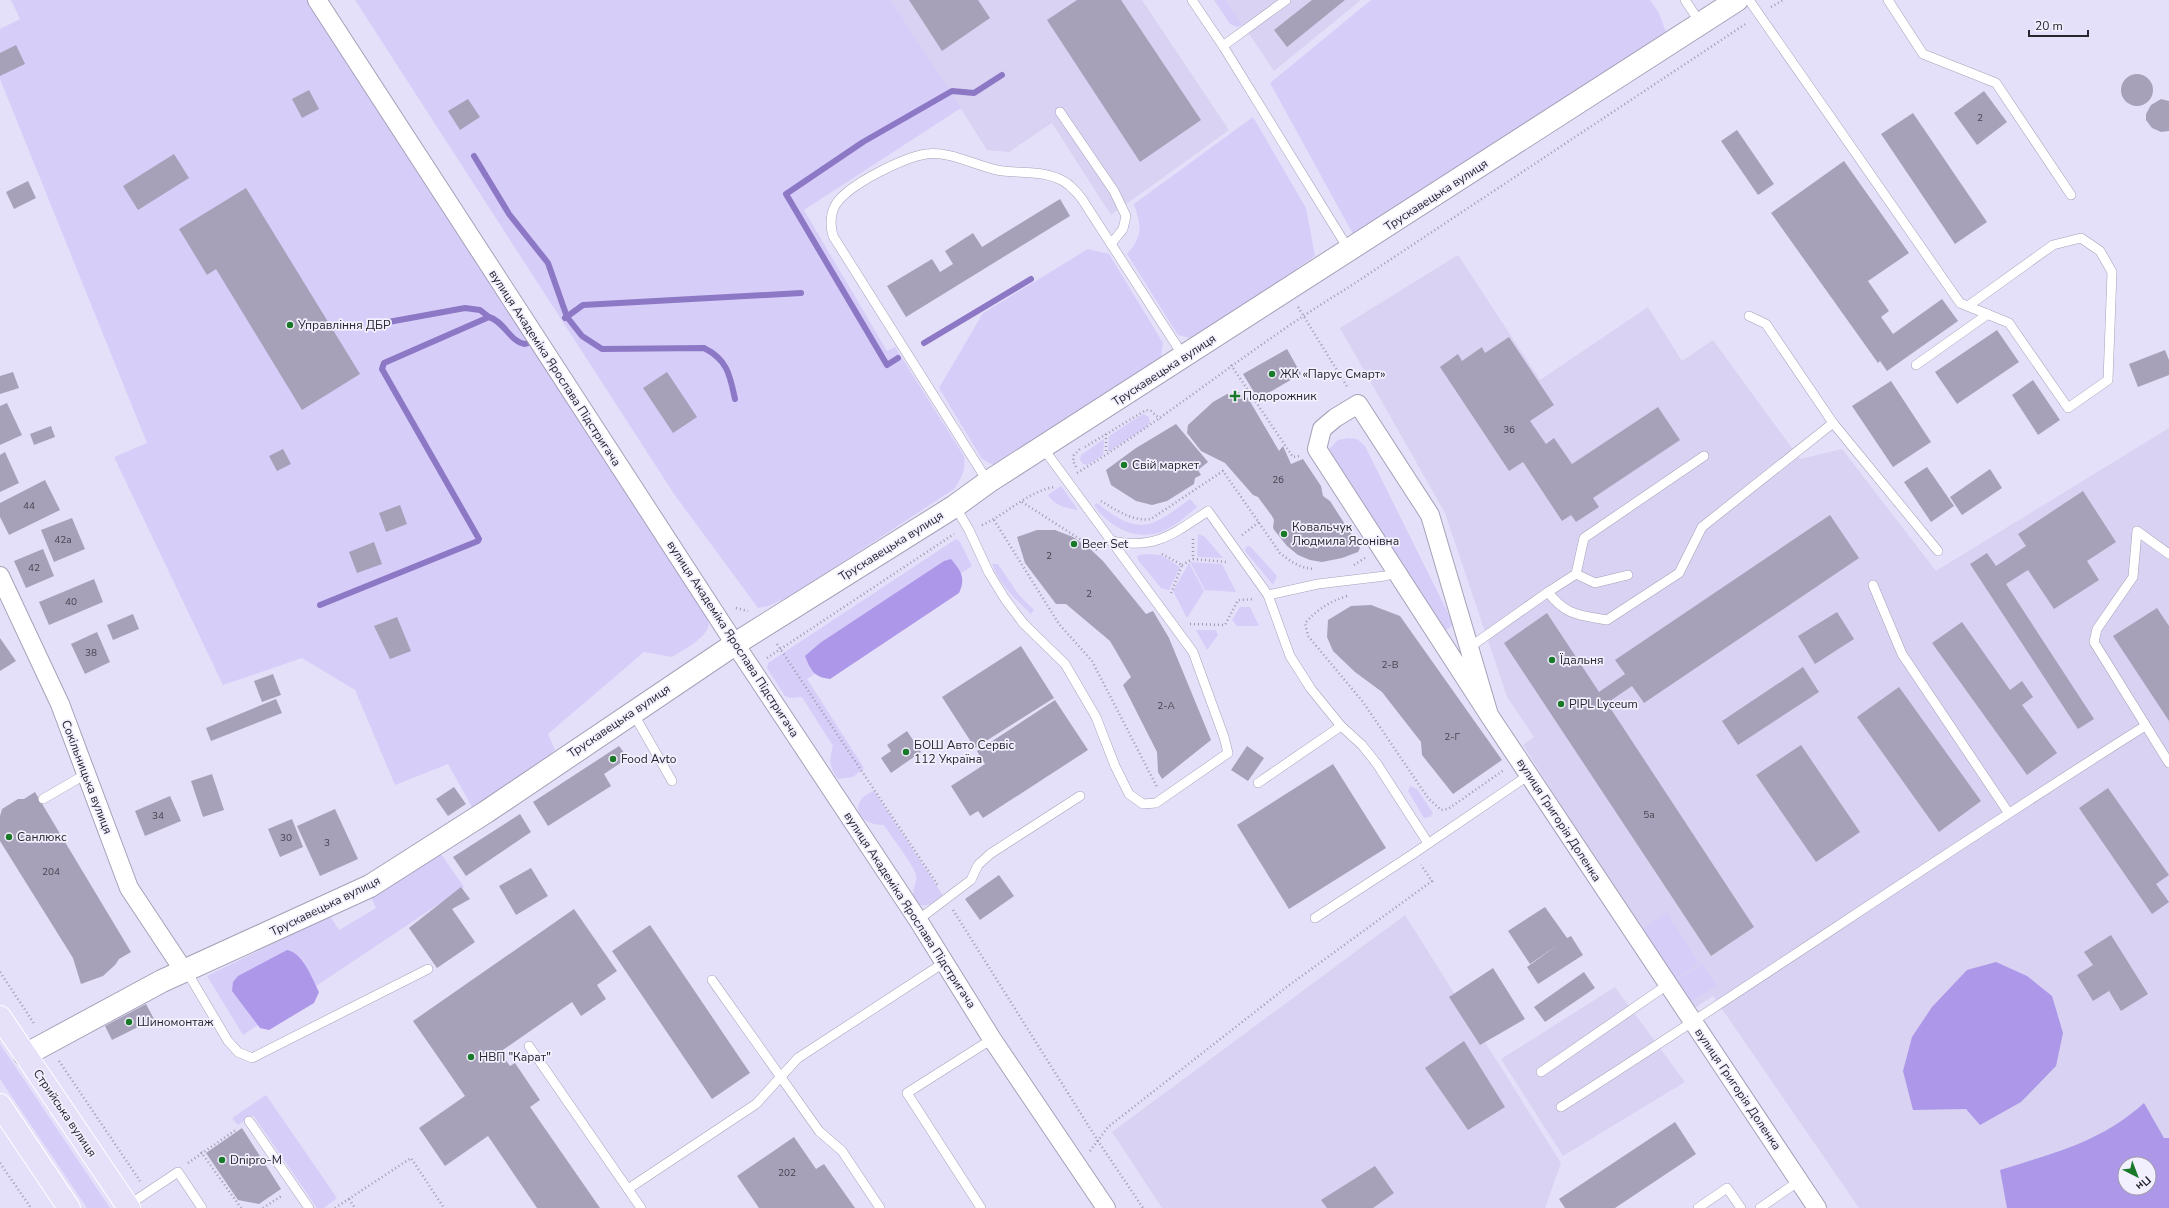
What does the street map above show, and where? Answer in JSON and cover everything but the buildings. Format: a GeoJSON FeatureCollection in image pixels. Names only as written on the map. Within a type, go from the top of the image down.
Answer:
{"type":"FeatureCollection","features":[{"type":"Feature","properties":{"kind":"main road","name":"Стрийська вулиця"},"geometry":{"type":"LineString","coordinates":[[0,1017],[128,1207]]}},
{"type":"Feature","properties":{"kind":"main road"},"geometry":{"type":"LineString","coordinates":[[0,1105],[69,1208]]}},
{"type":"Feature","properties":{"kind":"street","name":"вулиця Академіка Ярослава Підстригача"},"geometry":{"type":"LineString","coordinates":[[317,0],[735,644],[918,920],[992,1039],[1079,1165],[1106,1208]]}},
{"type":"Feature","properties":{"kind":"street","name":"Трускавецька вулиця"},"geometry":{"type":"LineString","coordinates":[[25,1054],[184,971],[370,886],[486,812],[632,712],[735,644],[955,506],[988,482],[1184,358],[1288,289],[1737,0]]}},
{"type":"Feature","properties":{"kind":"street"},"geometry":{"type":"LineString","coordinates":[[1358,404],[1335,418],[1322,429],[1317,449],[1490,715]]}},
{"type":"Feature","properties":{"kind":"street","name":"вулиця Григорія Доленка"},"geometry":{"type":"LineString","coordinates":[[1358,404],[1430,515],[1490,715],[1667,985],[1817,1208]]}},
{"type":"Feature","properties":{"kind":"street","name":"Сокільницька вулиця"},"geometry":{"type":"LineString","coordinates":[[0,576],[60,704],[130,888],[184,971]]}},
{"type":"Feature","properties":{"kind":"lane"},"geometry":{"type":"LineString","coordinates":[[1192,0],[1223,46],[1350,250]]}},
{"type":"Feature","properties":{"kind":"lane"},"geometry":{"type":"LineString","coordinates":[[1223,46],[1286,0]]}},
{"type":"Feature","properties":{"kind":"lane"},"geometry":{"type":"LineString","coordinates":[[1685,0],[1701,24]]}},
{"type":"Feature","properties":{"kind":"lane"},"geometry":{"type":"LineString","coordinates":[[1749,0],[1960,303],[2009,323],[2068,408],[2108,380],[2112,272],[2100,251],[2081,238],[2053,245],[1968,306]]}},
{"type":"Feature","properties":{"kind":"lane"},"geometry":{"type":"LineString","coordinates":[[1888,0],[1923,54],[1996,83],[2071,195]]}},
{"type":"Feature","properties":{"kind":"lane"},"geometry":{"type":"LineString","coordinates":[[1060,112],[1104,176],[1126,216],[1123,228],[1111,244]]}},
{"type":"Feature","properties":{"kind":"lane"},"geometry":{"type":"LineString","coordinates":[[988,482],[902,343],[836,243],[831,229],[833,210],[846,194],[884,169],[912,158],[941,154],[996,170],[1036,173],[1064,181],[1082,199],[1184,358]]}},
{"type":"Feature","properties":{"kind":"lane"},"geometry":{"type":"LineString","coordinates":[[1916,366],[1988,314]]}},
{"type":"Feature","properties":{"kind":"lane"},"geometry":{"type":"LineString","coordinates":[[1748,316],[1766,324],[1833,422],[1938,551]]}},
{"type":"Feature","properties":{"kind":"lane"},"geometry":{"type":"LineString","coordinates":[[1548,592],[1559,606],[1575,614],[1607,620],[1679,573],[1702,527],[1833,422]]}},
{"type":"Feature","properties":{"kind":"lane"},"geometry":{"type":"LineString","coordinates":[[955,506],[969,530],[989,573],[1005,599],[1023,623],[1065,664],[1096,716],[1115,766],[1129,794],[1143,804],[1156,802],[1228,753],[1224,736],[1193,652],[1109,540],[1043,448]]}},
{"type":"Feature","properties":{"kind":"lane"},"geometry":{"type":"LineString","coordinates":[[1470,647],[1576,574],[1584,538],[1704,456]]}},
{"type":"Feature","properties":{"kind":"lane"},"geometry":{"type":"LineString","coordinates":[[1109,540],[1125,544],[1145,544],[1169,536],[1208,511],[1264,596],[1290,656],[1311,689],[1341,726],[1362,745],[1378,764],[1428,843]]}},
{"type":"Feature","properties":{"kind":"lane"},"geometry":{"type":"LineString","coordinates":[[2169,554],[2137,531],[2133,577],[2094,635],[2097,648],[2169,763]]}},
{"type":"Feature","properties":{"kind":"lane"},"geometry":{"type":"LineString","coordinates":[[1264,596],[1318,584],[1385,576],[1397,573]]}},
{"type":"Feature","properties":{"kind":"lane"},"geometry":{"type":"LineString","coordinates":[[1576,574],[1595,583],[1628,575]]}},
{"type":"Feature","properties":{"kind":"lane"},"geometry":{"type":"LineString","coordinates":[[1873,584],[1902,654],[2008,812]]}},
{"type":"Feature","properties":{"kind":"lane"},"geometry":{"type":"LineString","coordinates":[[632,712],[672,781]]}},
{"type":"Feature","properties":{"kind":"lane"},"geometry":{"type":"LineString","coordinates":[[1258,783],[1341,726]]}},
{"type":"Feature","properties":{"kind":"lane"},"geometry":{"type":"LineString","coordinates":[[1561,1107],[1694,1023],[2008,812],[2145,726]]}},
{"type":"Feature","properties":{"kind":"lane"},"geometry":{"type":"LineString","coordinates":[[43,799],[86,774]]}},
{"type":"Feature","properties":{"kind":"lane"},"geometry":{"type":"LineString","coordinates":[[1315,918],[1414,854],[1529,775]]}},
{"type":"Feature","properties":{"kind":"lane"},"geometry":{"type":"LineString","coordinates":[[918,920],[971,880],[978,865],[990,854],[1080,796]]}},
{"type":"Feature","properties":{"kind":"lane"},"geometry":{"type":"LineString","coordinates":[[628,1189],[756,1104],[798,1058],[945,962]]}},
{"type":"Feature","properties":{"kind":"lane"},"geometry":{"type":"LineString","coordinates":[[184,971],[190,977],[228,1041],[238,1052],[252,1058],[428,969]]}},
{"type":"Feature","properties":{"kind":"lane"},"geometry":{"type":"LineString","coordinates":[[712,980],[819,1131],[842,1151],[880,1208]]}},
{"type":"Feature","properties":{"kind":"lane"},"geometry":{"type":"LineString","coordinates":[[1541,1072],[1667,985]]}},
{"type":"Feature","properties":{"kind":"lane"},"geometry":{"type":"LineString","coordinates":[[982,1208],[907,1094],[992,1039]]}},
{"type":"Feature","properties":{"kind":"lane"},"geometry":{"type":"LineString","coordinates":[[529,1046],[641,1208]]}},
{"type":"Feature","properties":{"kind":"lane"},"geometry":{"type":"LineString","coordinates":[[249,1121],[309,1208]]}},
{"type":"Feature","properties":{"kind":"lane"},"geometry":{"type":"LineString","coordinates":[[128,1207],[178,1172],[202,1208]]}},
{"type":"Feature","properties":{"kind":"lane"},"geometry":{"type":"LineString","coordinates":[[1760,1208],[1799,1181]]}},
{"type":"Feature","properties":{"kind":"lane"},"geometry":{"type":"LineString","coordinates":[[1698,1208],[1727,1188],[1741,1208]]}},
{"type":"Feature","properties":{"kind":"path"},"geometry":{"type":"LineString","coordinates":[[766,659],[955,533],[969,530],[994,520],[1040,490],[1056,487],[1160,419],[1231,365],[1303,315],[1346,289],[1783,0]]}},
{"type":"Feature","properties":{"kind":"path"},"geometry":{"type":"LineString","coordinates":[[1288,289],[1358,404]]}},
{"type":"Feature","properties":{"kind":"path"},"geometry":{"type":"LineString","coordinates":[[1231,365],[1293,457],[1307,455]]}},
{"type":"Feature","properties":{"kind":"path"},"geometry":{"type":"LineString","coordinates":[[1082,478],[1073,461],[1074,455],[1146,410],[1150,410],[1160,419]]}},
{"type":"Feature","properties":{"kind":"path"},"geometry":{"type":"LineString","coordinates":[[1106,434],[1106,454]]}},
{"type":"Feature","properties":{"kind":"path"},"geometry":{"type":"LineString","coordinates":[[1097,498],[1127,515],[1142,520],[1156,516],[1223,471],[1280,553],[1291,562],[1304,569],[1318,569]]}},
{"type":"Feature","properties":{"kind":"path"},"geometry":{"type":"LineString","coordinates":[[1022,502],[1102,552]]}},
{"type":"Feature","properties":{"kind":"path"},"geometry":{"type":"LineString","coordinates":[[1156,516],[1160,522]]}},
{"type":"Feature","properties":{"kind":"path"},"geometry":{"type":"LineString","coordinates":[[994,520],[1059,624],[1092,661],[1158,790],[1164,786]]}},
{"type":"Feature","properties":{"kind":"path"},"geometry":{"type":"LineString","coordinates":[[1241,536],[1259,522]]}},
{"type":"Feature","properties":{"kind":"path"},"geometry":{"type":"LineString","coordinates":[[1193,532],[1193,559]]}},
{"type":"Feature","properties":{"kind":"path"},"geometry":{"type":"LineString","coordinates":[[1164,550],[1158,552],[1182,565]]}},
{"type":"Feature","properties":{"kind":"path"},"geometry":{"type":"LineString","coordinates":[[1352,566],[1370,555]]}},
{"type":"Feature","properties":{"kind":"path"},"geometry":{"type":"LineString","coordinates":[[1173,601],[1169,595],[1182,565],[1193,559],[1230,562],[1227,558]]}},
{"type":"Feature","properties":{"kind":"path"},"geometry":{"type":"LineString","coordinates":[[1352,595],[1330,602],[1317,610],[1305,623],[1308,636],[1363,702],[1428,798],[1441,810],[1448,809],[1504,769]]}},
{"type":"Feature","properties":{"kind":"path"},"geometry":{"type":"LineString","coordinates":[[1178,630],[1186,624],[1225,625],[1238,600],[1264,596]]}},
{"type":"Feature","properties":{"kind":"path"},"geometry":{"type":"LineString","coordinates":[[777,644],[947,899],[1098,1141],[1143,1208]]}},
{"type":"Feature","properties":{"kind":"path"},"geometry":{"type":"LineString","coordinates":[[1079,1165],[1108,1128],[1288,986],[1432,881],[1414,854]]}},
{"type":"Feature","properties":{"kind":"path"},"geometry":{"type":"LineString","coordinates":[[0,972],[37,1029]]}},
{"type":"Feature","properties":{"kind":"path"},"geometry":{"type":"LineString","coordinates":[[55,1055],[148,1192]]}},
{"type":"Feature","properties":{"kind":"path"},"geometry":{"type":"LineString","coordinates":[[241,1208],[201,1152],[249,1121]]}},
{"type":"Feature","properties":{"kind":"path"},"geometry":{"type":"LineString","coordinates":[[335,1208],[411,1158],[444,1208]]}},
{"type":"Feature","properties":{"kind":"path"},"geometry":{"type":"LineString","coordinates":[[0,1163],[31,1208]]}},
{"type":"Feature","properties":{"kind":"path"},"geometry":{"type":"LineString","coordinates":[[263,1208],[295,1187]]}},
{"type":"Feature","properties":{"kind":"path"},"geometry":{"type":"LineString","coordinates":[[349,1199],[355,1208]]}},
{"type":"Feature","properties":{"kind":"shaded area"},"geometry":{"type":"Polygon","coordinates":[[[11,0],[308,0],[704,610],[709,624],[706,632],[693,644],[672,657],[644,652],[548,734],[555,750],[534,768],[472,807],[448,764],[395,785],[355,690],[302,658],[223,685],[114,457],[147,443],[0,79],[0,29],[20,19],[11,0]]]}},
{"type":"Feature","properties":{"kind":"shaded area"},"geometry":{"type":"Polygon","coordinates":[[[355,0],[891,0],[961,108],[804,210],[887,351],[895,347],[964,456],[963,473],[954,489],[791,596],[768,606],[758,608],[674,494],[355,0]]]}},
{"type":"Feature","properties":{"kind":"shaded area"},"geometry":{"type":"Polygon","coordinates":[[[891,0],[1142,0],[1229,130],[1111,215],[1052,123],[1009,152],[987,150],[891,0]]]}},
{"type":"Feature","properties":{"kind":"shaded area"},"geometry":{"type":"Polygon","coordinates":[[[1214,0],[1226,0],[1243,25],[1237,27],[1230,24],[1214,0]]]}},
{"type":"Feature","properties":{"kind":"shaded area"},"geometry":{"type":"Polygon","coordinates":[[[1226,0],[1361,0],[1274,71],[1226,0]]]}},
{"type":"Feature","properties":{"kind":"shaded area"},"geometry":{"type":"Polygon","coordinates":[[[1371,0],[1650,0],[1659,13],[1666,32],[1353,234],[1270,83],[1371,0]]]}},
{"type":"Feature","properties":{"kind":"shaded area"},"geometry":{"type":"Polygon","coordinates":[[[1253,117],[1306,208],[1315,256],[1195,339],[1178,335],[1127,254],[1139,236],[1140,230],[1134,204],[1253,117]]]}},
{"type":"Feature","properties":{"kind":"shaded area"},"geometry":{"type":"Polygon","coordinates":[[[1088,249],[1109,254],[1163,343],[1161,358],[995,466],[982,459],[939,388],[983,313],[1088,249]]]}},
{"type":"Feature","properties":{"kind":"shaded area"},"geometry":{"type":"Polygon","coordinates":[[[1458,255],[1540,380],[1648,307],[1682,361],[1713,340],[1800,459],[1842,449],[1936,571],[2169,428],[2169,1208],[1859,1208],[1713,996],[1690,1011],[1523,745],[1534,737],[1507,697],[1445,513],[1340,328],[1458,255]]]}},
{"type":"Feature","properties":{"kind":"shaded area"},"geometry":{"type":"Polygon","coordinates":[[[1143,414],[1148,416],[1150,421],[1148,426],[1108,452],[1109,436],[1143,414]]]}},
{"type":"Feature","properties":{"kind":"shaded area"},"geometry":{"type":"Polygon","coordinates":[[[1348,438],[1357,439],[1365,446],[1453,623],[1450,628],[1442,632],[1328,450],[1338,440],[1348,438]]]}},
{"type":"Feature","properties":{"kind":"shaded area"},"geometry":{"type":"Polygon","coordinates":[[[1104,439],[1103,455],[1087,465],[1083,464],[1080,460],[1081,455],[1104,439]]]}},
{"type":"Feature","properties":{"kind":"shaded area"},"geometry":{"type":"Polygon","coordinates":[[[1061,486],[1078,510],[1057,504],[1048,495],[1061,486]]]}},
{"type":"Feature","properties":{"kind":"shaded area"},"geometry":{"type":"Polygon","coordinates":[[[1190,499],[1197,507],[1168,529],[1149,535],[1139,535],[1122,530],[1106,519],[1094,505],[1097,503],[1111,514],[1124,521],[1144,525],[1164,517],[1190,499]]]}},
{"type":"Feature","properties":{"kind":"shaded area"},"geometry":{"type":"Polygon","coordinates":[[[1198,534],[1204,536],[1223,558],[1197,557],[1198,534]]]}},
{"type":"Feature","properties":{"kind":"shaded area"},"geometry":{"type":"Polygon","coordinates":[[[956,539],[960,542],[972,566],[807,679],[864,768],[853,777],[838,779],[831,767],[833,746],[802,697],[791,698],[785,696],[767,668],[768,663],[956,539]]]}},
{"type":"Feature","properties":{"kind":"shaded area"},"geometry":{"type":"Polygon","coordinates":[[[1250,546],[1277,576],[1273,585],[1245,551],[1246,547],[1250,546]]]}},
{"type":"Feature","properties":{"kind":"shaded area"},"geometry":{"type":"Polygon","coordinates":[[[1139,555],[1161,555],[1180,567],[1169,590],[1161,588],[1138,560],[1137,557],[1139,555]]]}},
{"type":"Feature","properties":{"kind":"shaded area"},"geometry":{"type":"Polygon","coordinates":[[[951,559],[960,571],[962,579],[959,593],[830,679],[820,677],[811,669],[805,656],[820,643],[944,561],[951,559]]]}},
{"type":"Feature","properties":{"kind":"shaded area"},"geometry":{"type":"Polygon","coordinates":[[[1190,562],[1222,564],[1236,592],[1205,590],[1190,562]]]}},
{"type":"Feature","properties":{"kind":"shaded area"},"geometry":{"type":"Polygon","coordinates":[[[1189,563],[1204,591],[1187,618],[1173,591],[1189,563]]]}},
{"type":"Feature","properties":{"kind":"shaded area"},"geometry":{"type":"Polygon","coordinates":[[[992,564],[998,564],[1019,595],[1034,610],[1031,614],[1003,585],[992,564]]]}},
{"type":"Feature","properties":{"kind":"shaded area"},"geometry":{"type":"Polygon","coordinates":[[[1240,607],[1250,607],[1259,626],[1237,626],[1232,620],[1240,607]]]}},
{"type":"Feature","properties":{"kind":"shaded area"},"geometry":{"type":"Polygon","coordinates":[[[1196,630],[1216,630],[1218,635],[1207,650],[1196,630]]]}},
{"type":"Feature","properties":{"kind":"shaded area"},"geometry":{"type":"Polygon","coordinates":[[[1410,786],[1417,789],[1433,813],[1430,817],[1424,818],[1408,791],[1410,786]]]}},
{"type":"Feature","properties":{"kind":"shaded area"},"geometry":{"type":"Polygon","coordinates":[[[874,791],[944,897],[927,905],[918,904],[915,901],[913,893],[916,883],[916,875],[914,870],[884,825],[874,824],[867,821],[859,812],[858,806],[861,801],[866,795],[874,791]]]}},
{"type":"Feature","properties":{"kind":"shaded area"},"geometry":{"type":"Polygon","coordinates":[[[441,854],[464,887],[243,1035],[207,976],[330,916],[339,930],[376,908],[369,893],[441,854]]]}},
{"type":"Feature","properties":{"kind":"shaded area"},"geometry":{"type":"Polygon","coordinates":[[[1667,913],[1699,963],[1675,979],[1642,929],[1667,913]]]}},
{"type":"Feature","properties":{"kind":"shaded area"},"geometry":{"type":"Polygon","coordinates":[[[1405,915],[1561,1163],[1545,1208],[1162,1208],[1112,1132],[1405,915]]]}},
{"type":"Feature","properties":{"kind":"shaded area"},"geometry":{"type":"Polygon","coordinates":[[[287,950],[293,952],[302,961],[310,973],[319,992],[314,1003],[269,1030],[260,1028],[232,991],[233,982],[238,976],[287,950]]]}},
{"type":"Feature","properties":{"kind":"shaded area"},"geometry":{"type":"Polygon","coordinates":[[[1996,962],[2027,976],[2052,996],[2063,1033],[2056,1066],[2021,1102],[1980,1125],[1966,1109],[1913,1110],[1903,1071],[1912,1037],[1932,1007],[1967,970],[1996,962]]]}},
{"type":"Feature","properties":{"kind":"shaded area"},"geometry":{"type":"Polygon","coordinates":[[[1703,964],[1716,986],[1687,1003],[1674,982],[1703,964]]]}},
{"type":"Feature","properties":{"kind":"shaded area"},"geometry":{"type":"Polygon","coordinates":[[[1615,987],[1685,1082],[1563,1156],[1501,1059],[1615,987]]]}},
{"type":"Feature","properties":{"kind":"shaded area"},"geometry":{"type":"Polygon","coordinates":[[[0,1044],[110,1208],[87,1208],[0,1079],[0,1044]]]}},
{"type":"Feature","properties":{"kind":"shaded area"},"geometry":{"type":"Polygon","coordinates":[[[266,1095],[337,1198],[324,1208],[317,1208],[253,1115],[238,1125],[232,1118],[266,1095]]]}},
{"type":"Feature","properties":{"kind":"shaded area"},"geometry":{"type":"Polygon","coordinates":[[[2144,1103],[2164,1138],[2169,1138],[2169,1208],[2007,1208],[2000,1170],[2058,1152],[2111,1128],[2144,1103]]]}},
{"type":"Feature","properties":{"kind":"waterway"},"geometry":{"type":"LineString","coordinates":[[898,358],[887,365],[786,194],[863,142],[952,91],[974,93],[1002,75]]}},
{"type":"Feature","properties":{"kind":"waterway"},"geometry":{"type":"LineString","coordinates":[[474,156],[509,214],[548,263],[567,317],[582,336],[602,349],[704,348],[718,358],[727,369],[735,399]]}},
{"type":"Feature","properties":{"kind":"waterway"},"geometry":{"type":"LineString","coordinates":[[924,343],[1031,279]]}},
{"type":"Feature","properties":{"kind":"waterway"},"geometry":{"type":"LineString","coordinates":[[565,318],[583,305],[801,293]]}},
{"type":"Feature","properties":{"kind":"waterway"},"geometry":{"type":"LineString","coordinates":[[383,323],[465,308],[480,310],[489,317]]}},
{"type":"Feature","properties":{"kind":"waterway"},"geometry":{"type":"LineString","coordinates":[[320,605],[478,541],[479,539],[382,369],[384,363],[489,317],[499,323],[515,340],[525,344],[528,343]]}},
{"type":"Feature","properties":{"kind":"place","name":"Управління ДБР"},"geometry":{"type":"Point","coordinates":[290,325]}},
{"type":"Feature","properties":{"kind":"place","name":"ЖК «Парус Смарт»"},"geometry":{"type":"Point","coordinates":[1272,374]}},
{"type":"Feature","properties":{"kind":"place","name":"Подорожник"},"geometry":{"type":"Point","coordinates":[1235,396]}},
{"type":"Feature","properties":{"kind":"place","name":"Свiй маркет"},"geometry":{"type":"Point","coordinates":[1124,465]}},
{"type":"Feature","properties":{"kind":"place","name":"Ковальчук Людмила Ясонівна"},"geometry":{"type":"Point","coordinates":[1284,534]}},
{"type":"Feature","properties":{"kind":"place","name":"Beer Set"},"geometry":{"type":"Point","coordinates":[1074,544]}},
{"type":"Feature","properties":{"kind":"place","name":"Їдальня"},"geometry":{"type":"Point","coordinates":[1552,660]}},
{"type":"Feature","properties":{"kind":"place","name":"PIPL Lyceum"},"geometry":{"type":"Point","coordinates":[1561,704]}},
{"type":"Feature","properties":{"kind":"place","name":"БОШ Авто Сервіс 112 Україна"},"geometry":{"type":"Point","coordinates":[906,752]}},
{"type":"Feature","properties":{"kind":"place","name":"Food Avto"},"geometry":{"type":"Point","coordinates":[613,759]}},
{"type":"Feature","properties":{"kind":"place","name":"Санлюкс"},"geometry":{"type":"Point","coordinates":[9,837]}},
{"type":"Feature","properties":{"kind":"place","name":"Шиномонтаж"},"geometry":{"type":"Point","coordinates":[129,1022]}},
{"type":"Feature","properties":{"kind":"place","name":"НВП \"Карат\""},"geometry":{"type":"Point","coordinates":[471,1057]}},
{"type":"Feature","properties":{"kind":"place","name":"Dnipro-M"},"geometry":{"type":"Point","coordinates":[222,1160]}}]}
